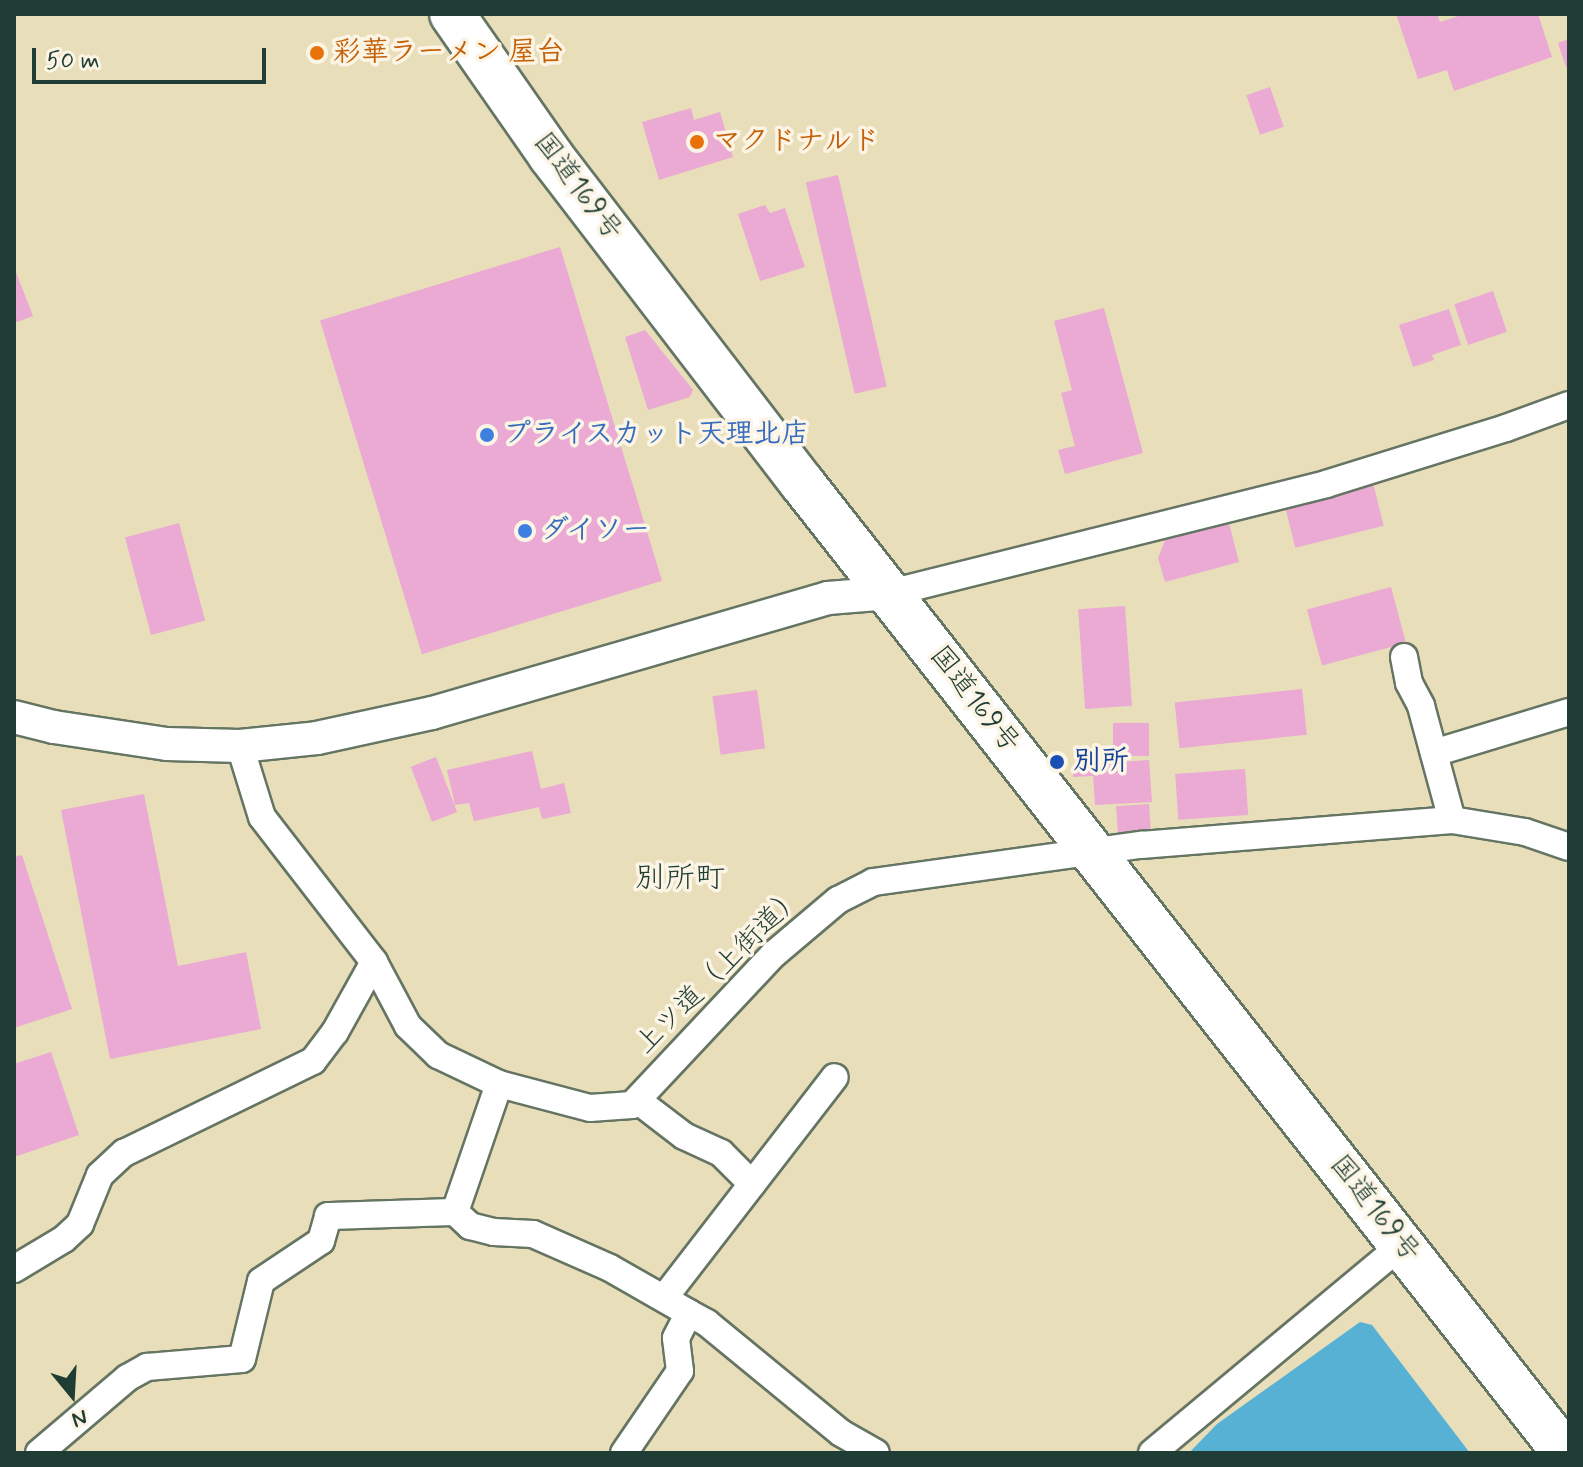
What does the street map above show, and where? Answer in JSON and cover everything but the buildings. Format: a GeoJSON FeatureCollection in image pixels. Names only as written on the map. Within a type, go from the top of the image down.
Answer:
{"type":"FeatureCollection","features":[{"type":"Feature","properties":{"kind":"highway","name":"国道169号"},"geometry":{"type":"LineString","coordinates":[[452,14],[551,156],[1565,1453]]}},
{"type":"Feature","properties":{"kind":"street"},"geometry":{"type":"LineString","coordinates":[[14,717],[54,727],[167,744],[240,746],[317,738],[432,713],[828,598],[890,593],[1326,484],[1569,405]]}},
{"type":"Feature","properties":{"kind":"street"},"geometry":{"type":"LineString","coordinates":[[1404,657],[1409,683],[1421,706],[1452,820]]}},
{"type":"Feature","properties":{"kind":"street"},"geometry":{"type":"LineString","coordinates":[[1434,753],[1569,712]]}},
{"type":"Feature","properties":{"kind":"street","name":"上ツ道（上街道）"},"geometry":{"type":"LineString","coordinates":[[240,746],[262,817],[374,962],[408,1026],[438,1055],[499,1084],[590,1108],[632,1105],[774,954],[838,900],[873,882],[1094,852],[1452,820],[1525,832],[1569,847]]}},
{"type":"Feature","properties":{"kind":"street"},"geometry":{"type":"LineString","coordinates":[[14,1269],[64,1239],[80,1224],[100,1175],[124,1153],[313,1061],[335,1032],[374,962]]}},
{"type":"Feature","properties":{"kind":"street"},"geometry":{"type":"LineString","coordinates":[[664,1298],[835,1077]]}},
{"type":"Feature","properties":{"kind":"street"},"geometry":{"type":"LineString","coordinates":[[455,1212],[499,1084]]}},
{"type":"Feature","properties":{"kind":"street"},"geometry":{"type":"LineString","coordinates":[[637,1100],[684,1136],[721,1153],[752,1184]]}},
{"type":"Feature","properties":{"kind":"street"},"geometry":{"type":"LineString","coordinates":[[39,1453],[127,1378],[147,1367],[242,1359],[261,1281],[321,1241],[328,1216],[455,1212],[470,1226],[494,1232],[533,1234],[610,1268],[664,1298],[689,1313],[841,1433],[876,1453]]}},
{"type":"Feature","properties":{"kind":"street"},"geometry":{"type":"LineString","coordinates":[[1152,1453],[1402,1245]]}},
{"type":"Feature","properties":{"kind":"street"},"geometry":{"type":"LineString","coordinates":[[624,1453],[680,1371],[676,1338],[689,1313]]}},
{"type":"Feature","properties":{"kind":"water"},"geometry":{"type":"Polygon","coordinates":[[[1360,1322],[1372,1325],[1470,1453],[1189,1453],[1217,1424],[1360,1322]]]}},
{"type":"Feature","properties":{"kind":"place","name":"彩華ラーメン 屋台"},"geometry":{"type":"Point","coordinates":[317,53]}},
{"type":"Feature","properties":{"kind":"place","name":"マクドナルド"},"geometry":{"type":"Point","coordinates":[697,142]}},
{"type":"Feature","properties":{"kind":"place","name":"プライスカット天理北店"},"geometry":{"type":"Point","coordinates":[487,435]}},
{"type":"Feature","properties":{"kind":"place","name":"ダイソー"},"geometry":{"type":"Point","coordinates":[525,531]}},
{"type":"Feature","properties":{"kind":"place","name":"別所"},"geometry":{"type":"Point","coordinates":[1057,762]}},
{"type":"Feature","properties":{"kind":"district","name":"別所町"},"geometry":{"type":"Point","coordinates":[680,879]}}]}
